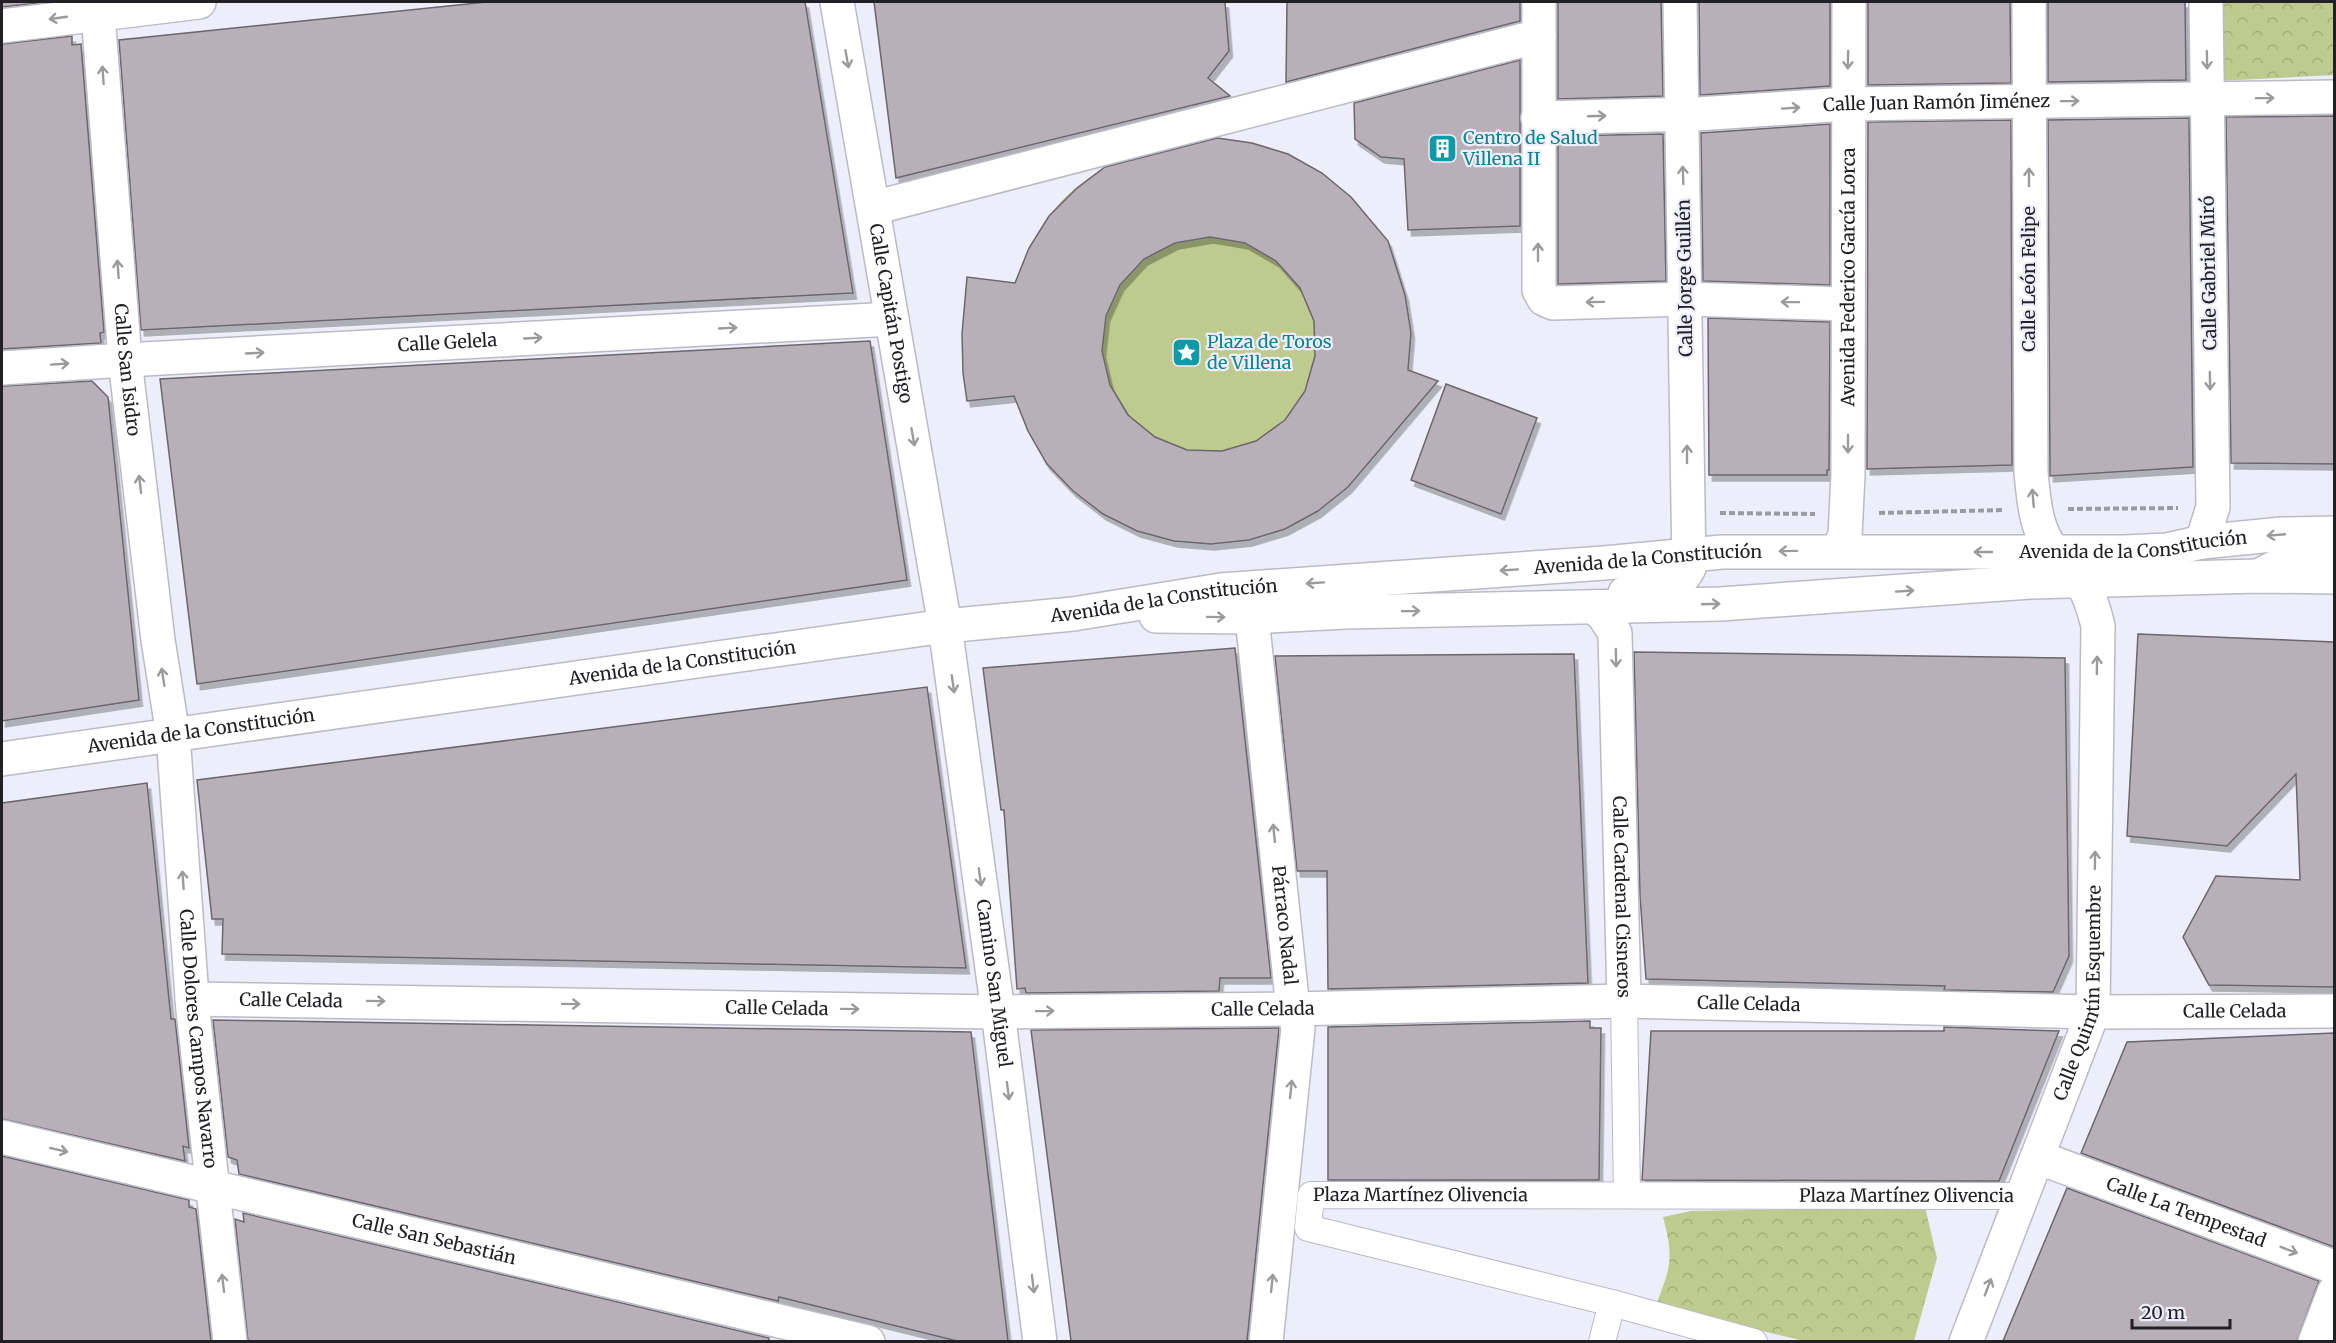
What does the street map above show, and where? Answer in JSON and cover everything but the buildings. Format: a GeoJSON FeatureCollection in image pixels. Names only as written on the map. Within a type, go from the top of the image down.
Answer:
{"type":"FeatureCollection","features":[{"type":"Feature","properties":{"kind":"street"},"geometry":{"type":"LineString","coordinates":[[2,26],[98,7],[200,2]]}},
{"type":"Feature","properties":{"kind":"street","name":"Calle Capitán Postigo"},"geometry":{"type":"LineString","coordinates":[[837,2],[945,626]]}},
{"type":"Feature","properties":{"kind":"street"},"geometry":{"type":"LineString","coordinates":[[1539,2],[1539,290],[1544,299],[1553,303],[1686,299],[1848,304]]}},
{"type":"Feature","properties":{"kind":"street","name":"Calle Jorge Guillén"},"geometry":{"type":"LineString","coordinates":[[1485,610],[1540,595],[1627,593],[1672,588],[1683,580],[1689,568],[1680,2]]}},
{"type":"Feature","properties":{"kind":"street","name":"Avenida Federico García Lorca"},"geometry":{"type":"LineString","coordinates":[[1838,551],[1845,536],[1846,514],[1850,2]]}},
{"type":"Feature","properties":{"kind":"street","name":"Calle León Felipe"},"geometry":{"type":"LineString","coordinates":[[2029,2],[2031,473],[2034,510],[2042,531],[2054,552],[2067,563],[2091,596],[2098,626]]}},
{"type":"Feature","properties":{"kind":"street","name":"Calle Gabriel Miró"},"geometry":{"type":"LineString","coordinates":[[2202,543],[2213,507],[2206,2]]}},
{"type":"Feature","properties":{"kind":"street","name":"Calle San Isidro"},"geometry":{"type":"LineString","coordinates":[[98,7],[125,360],[158,640],[172,735]]}},
{"type":"Feature","properties":{"kind":"street"},"geometry":{"type":"LineString","coordinates":[[873,208],[1539,36]]}},
{"type":"Feature","properties":{"kind":"street","name":"Calle Juan Ramón Jiménez"},"geometry":{"type":"LineString","coordinates":[[1538,118],[1848,104],[2334,97]]}},
{"type":"Feature","properties":{"kind":"street","name":"Calle Gelela"},"geometry":{"type":"LineString","coordinates":[[2,368],[892,319]]}},
{"type":"Feature","properties":{"kind":"street","name":"Avenida de la Constitución"},"geometry":{"type":"LineString","coordinates":[[2,759],[945,626],[1073,614],[1221,590],[1604,563],[1690,554],[2167,550],[2202,543],[2282,534],[2334,533]]}},
{"type":"Feature","properties":{"kind":"street"},"geometry":{"type":"LineString","coordinates":[[2259,576],[2278,564],[2298,558],[2334,557]]}},
{"type":"Feature","properties":{"kind":"street"},"geometry":{"type":"LineString","coordinates":[[1073,614],[1252,617],[1346,612],[1720,604],[2030,582],[2259,576],[2334,577]]}},
{"type":"Feature","properties":{"kind":"street"},"geometry":{"type":"LineString","coordinates":[[2098,626],[2115,596],[2130,579]]}},
{"type":"Feature","properties":{"kind":"street","name":"Calle Cardenal Cisneros"},"geometry":{"type":"LineString","coordinates":[[1594,607],[1604,616],[1615,633],[1628,1195]]}},
{"type":"Feature","properties":{"kind":"street","name":"Párraco Nadal"},"geometry":{"type":"LineString","coordinates":[[1252,617],[1293,1009],[1298,1028],[1266,1341]]}},
{"type":"Feature","properties":{"kind":"street","name":"Camino San Miguel"},"geometry":{"type":"LineString","coordinates":[[945,626],[1040,1341]]}},
{"type":"Feature","properties":{"kind":"street","name":"Calle Quimtín Esquembre"},"geometry":{"type":"LineString","coordinates":[[1966,1341],[2093,1012],[2098,626]]}},
{"type":"Feature","properties":{"kind":"street","name":"Calle Dolores Campos Navarro"},"geometry":{"type":"LineString","coordinates":[[172,735],[192,999],[230,1341]]}},
{"type":"Feature","properties":{"kind":"street","name":"Calle Celada"},"geometry":{"type":"LineString","coordinates":[[192,999],[998,1012],[1293,1009],[1624,1001],[2093,1012],[2334,1011]]}},
{"type":"Feature","properties":{"kind":"street","name":"Calle San Sebastián"},"geometry":{"type":"LineString","coordinates":[[2,1137],[211,1185],[803,1334],[868,1341]]}},
{"type":"Feature","properties":{"kind":"street","name":"Calle La Tempestad"},"geometry":{"type":"LineString","coordinates":[[2037,1157],[2334,1267]]}},
{"type":"Feature","properties":{"kind":"street","name":"Plaza Martínez Olivencia"},"geometry":{"type":"LineString","coordinates":[[1754,1341],[1612,1303],[1308,1228],[1311,1195],[2023,1196]]}},
{"type":"Feature","properties":{"kind":"street"},"geometry":{"type":"LineString","coordinates":[[2315,1341],[2334,1292]]}},
{"type":"Feature","properties":{"kind":"street"},"geometry":{"type":"LineString","coordinates":[[1602,1341],[1612,1303]]}},
{"type":"Feature","properties":{"kind":"green space"},"geometry":{"type":"Polygon","coordinates":[[[2218,2],[2334,2],[2334,75],[2218,81],[2218,2]]]}},
{"type":"Feature","properties":{"kind":"green space","name":"Plaza de Toros de Villena"},"geometry":{"type":"Polygon","coordinates":[[[1215,138],[1252,143],[1288,154],[1322,173],[1351,197],[1394,259],[1405,295],[1411,333],[1408,371],[1392,426],[1373,458],[1348,487],[1318,511],[1285,529],[1137,531],[1103,514],[1073,491],[1047,464],[1028,431],[1014,396],[967,401],[964,324],[967,277],[1015,283],[1049,217],[1073,190],[1089,178],[1142,150],[1178,141],[1215,138]]]}},
{"type":"Feature","properties":{"kind":"green space"},"geometry":{"type":"Polygon","coordinates":[[[1925,1207],[1937,1258],[1914,1341],[1804,1341],[1656,1305],[1668,1271],[1670,1253],[1663,1217],[1691,1211],[1925,1207]]]}},
{"type":"Feature","properties":{"kind":"place","name":"Centro de Salud Villena II"},"geometry":{"type":"Point","coordinates":[1442,148]}},
{"type":"Feature","properties":{"kind":"place","name":"Plaza de Toros de Villena"},"geometry":{"type":"Point","coordinates":[1186,352]}}]}
